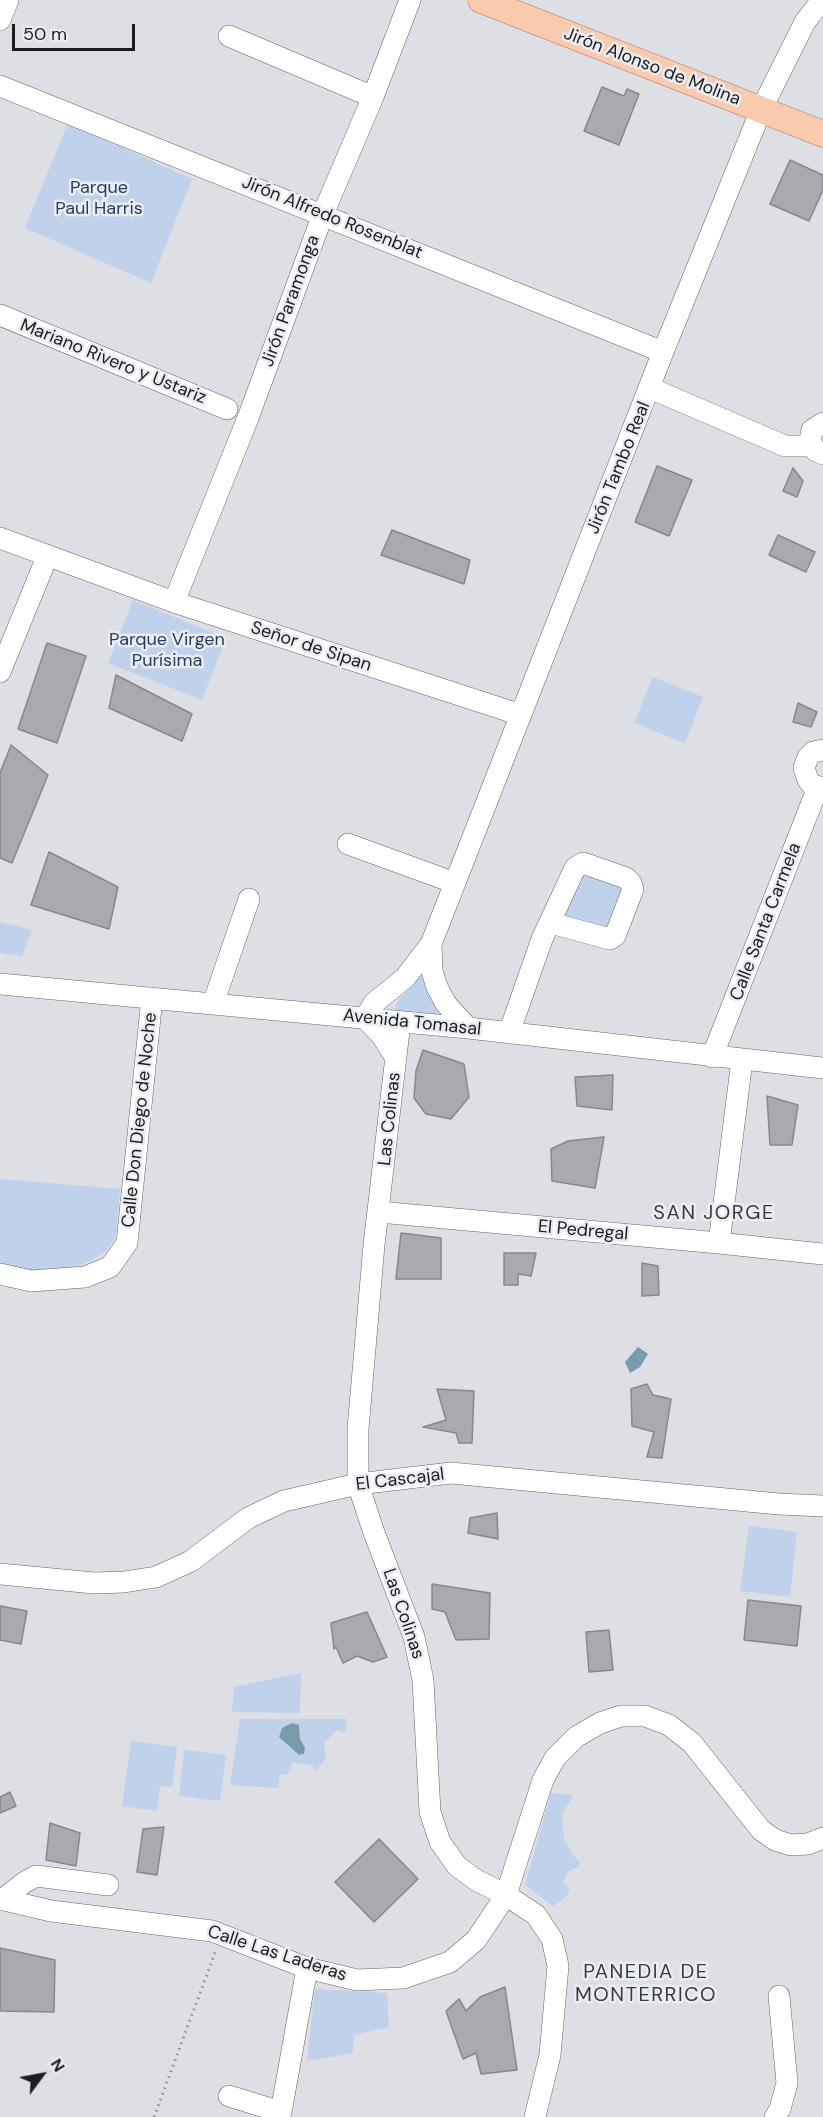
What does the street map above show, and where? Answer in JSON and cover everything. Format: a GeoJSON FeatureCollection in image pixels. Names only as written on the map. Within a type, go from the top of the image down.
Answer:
{"type":"FeatureCollection","features":[{"type":"Feature","properties":{"kind":"main road","name":"Jirón Alonso de Molina"},"geometry":{"type":"LineString","coordinates":[[481,0],[823,134]]}},
{"type":"Feature","properties":{"kind":"street"},"geometry":{"type":"LineString","coordinates":[[0,20],[8,0]]}},
{"type":"Feature","properties":{"kind":"street","name":"Jirón Paramonga"},"geometry":{"type":"LineString","coordinates":[[174,602],[248,418],[323,214],[373,97],[410,0]]}},
{"type":"Feature","properties":{"kind":"street","name":"Jirón Tambo Real"},"geometry":{"type":"LineString","coordinates":[[365,1018],[374,1003],[405,978],[431,944],[651,388],[663,352],[761,110],[805,22],[822,0]]}},
{"type":"Feature","properties":{"kind":"street"},"geometry":{"type":"LineString","coordinates":[[230,36],[373,97]]}},
{"type":"Feature","properties":{"kind":"street","name":"Jirón Alfredo Rosenblat"},"geometry":{"type":"LineString","coordinates":[[0,86],[663,352]]}},
{"type":"Feature","properties":{"kind":"street","name":"Mariano Rivero y Ustariz"},"geometry":{"type":"LineString","coordinates":[[0,315],[226,409]]}},
{"type":"Feature","properties":{"kind":"street"},"geometry":{"type":"LineString","coordinates":[[651,388],[785,446],[818,450]]}},
{"type":"Feature","properties":{"kind":"street"},"geometry":{"type":"LineString","coordinates":[[818,450],[810,441],[812,430],[823,423]]}},
{"type":"Feature","properties":{"kind":"street","name":"Señor de Sipan"},"geometry":{"type":"LineString","coordinates":[[0,538],[174,602],[521,715]]}},
{"type":"Feature","properties":{"kind":"street"},"geometry":{"type":"LineString","coordinates":[[0,672],[47,556]]}},
{"type":"Feature","properties":{"kind":"street","name":"Calle Santa Carmela"},"geometry":{"type":"LineString","coordinates":[[712,1057],[820,788],[807,780],[804,768],[808,757],[813,752],[823,750]]}},
{"type":"Feature","properties":{"kind":"street"},"geometry":{"type":"LineString","coordinates":[[348,844],[455,883]]}},
{"type":"Feature","properties":{"kind":"street"},"geometry":{"type":"LineString","coordinates":[[213,1004],[249,899]]}},
{"type":"Feature","properties":{"kind":"street"},"geometry":{"type":"LineString","coordinates":[[509,1033],[542,939],[551,923]]}},
{"type":"Feature","properties":{"kind":"street","name":"Jirón Tambo Real"},"geometry":{"type":"LineString","coordinates":[[431,944],[432,971],[437,987],[446,1004],[468,1028]]}},
{"type":"Feature","properties":{"kind":"street","name":"Avenida Tomasal"},"geometry":{"type":"LineString","coordinates":[[0,984],[468,1028],[823,1068]]}},
{"type":"Feature","properties":{"kind":"street","name":"Calle Don Diego de Noche"},"geometry":{"type":"LineString","coordinates":[[0,1274],[31,1281],[85,1277],[110,1267],[127,1243],[152,998]]}},
{"type":"Feature","properties":{"kind":"street","name":"Las Colinas"},"geometry":{"type":"LineString","coordinates":[[365,1018],[382,1036],[396,1058]]}},
{"type":"Feature","properties":{"kind":"street","name":"Las Colinas"},"geometry":{"type":"LineString","coordinates":[[400,1022],[374,1245],[359,1418],[358,1484],[414,1637],[423,1680],[430,1812],[440,1842],[457,1866],[476,1880],[506,1895],[536,1915],[552,1939],[558,1966],[550,2055],[535,2117]]}},
{"type":"Feature","properties":{"kind":"street"},"geometry":{"type":"LineString","coordinates":[[719,1243],[742,1060]]}},
{"type":"Feature","properties":{"kind":"street","name":"El Pedregal"},"geometry":{"type":"LineString","coordinates":[[379,1212],[823,1254]]}},
{"type":"Feature","properties":{"kind":"street","name":"El Cascajal"},"geometry":{"type":"LineString","coordinates":[[0,1574],[94,1583],[156,1578],[191,1561],[248,1518],[284,1501],[358,1484],[451,1473],[779,1504],[823,1506]]}},
{"type":"Feature","properties":{"kind":"street","name":"Calle Las Laderas"},"geometry":{"type":"LineString","coordinates":[[1,1900],[51,1911],[212,1930],[307,1968],[357,1980],[403,1977],[450,1962],[477,1940],[506,1895],[543,1780],[555,1758],[576,1737],[600,1723],[621,1716],[645,1716],[669,1725],[692,1743],[761,1830],[775,1840],[791,1845],[808,1844],[823,1838]]}},
{"type":"Feature","properties":{"kind":"street"},"geometry":{"type":"LineString","coordinates":[[1,1900],[24,1882],[36,1876],[108,1886]]}},
{"type":"Feature","properties":{"kind":"street"},"geometry":{"type":"LineString","coordinates":[[229,2096],[281,2112],[307,1968]]}},
{"type":"Feature","properties":{"kind":"street"},"geometry":{"type":"LineString","coordinates":[[775,2117],[780,2109],[787,2083],[779,1996]]}},
{"type":"Feature","properties":{"kind":"path"},"geometry":{"type":"LineString","coordinates":[[154,2117],[222,1935]]}},
{"type":"Feature","properties":{"kind":"green space","name":"Parque Paul Harris"},"geometry":{"type":"Polygon","coordinates":[[[68,123],[192,179],[151,283],[25,228],[68,123]]]}},
{"type":"Feature","properties":{"kind":"green space","name":"Parque Virgen Purísima"},"geometry":{"type":"Polygon","coordinates":[[[133,600],[226,638],[202,700],[108,663],[133,600]]]}},
{"type":"Feature","properties":{"kind":"green space"},"geometry":{"type":"Polygon","coordinates":[[[653,677],[703,697],[685,743],[634,723],[653,677]]]}},
{"type":"Feature","properties":{"kind":"green space"},"geometry":{"type":"Polygon","coordinates":[[[582,868],[627,885],[609,934],[564,917],[582,868]]]}},
{"type":"Feature","properties":{"kind":"green space"},"geometry":{"type":"Polygon","coordinates":[[[0,922],[32,930],[22,956],[0,953],[0,922]]]}},
{"type":"Feature","properties":{"kind":"green space"},"geometry":{"type":"Polygon","coordinates":[[[428,968],[439,1007],[434,1018],[394,1012],[397,1002],[428,968]]]}},
{"type":"Feature","properties":{"kind":"green space"},"geometry":{"type":"Polygon","coordinates":[[[0,1179],[120,1189],[116,1236],[106,1251],[90,1261],[60,1273],[0,1268],[0,1179]]]}},
{"type":"Feature","properties":{"kind":"green space"},"geometry":{"type":"Polygon","coordinates":[[[749,1526],[797,1532],[790,1597],[740,1591],[749,1526]]]}},
{"type":"Feature","properties":{"kind":"green space"},"geometry":{"type":"Polygon","coordinates":[[[301,1673],[300,1713],[232,1712],[234,1687],[301,1673]]]}},
{"type":"Feature","properties":{"kind":"green space"},"geometry":{"type":"Polygon","coordinates":[[[240,1719],[347,1719],[345,1733],[337,1730],[324,1743],[326,1759],[315,1771],[311,1765],[292,1762],[288,1775],[280,1774],[278,1788],[230,1785],[240,1719]],[[299,1726],[287,1745],[299,1755],[304,1754],[305,1748],[300,1739],[299,1726]]]}},
{"type":"Feature","properties":{"kind":"green space"},"geometry":{"type":"Polygon","coordinates":[[[131,1741],[177,1747],[172,1787],[160,1786],[157,1811],[122,1806],[131,1741]]]}},
{"type":"Feature","properties":{"kind":"green space"},"geometry":{"type":"Polygon","coordinates":[[[184,1750],[226,1755],[220,1801],[179,1796],[184,1750]]]}},
{"type":"Feature","properties":{"kind":"green space"},"geometry":{"type":"Polygon","coordinates":[[[551,1793],[573,1795],[562,1815],[564,1839],[580,1862],[578,1867],[568,1871],[563,1882],[570,1890],[565,1898],[553,1906],[525,1885],[551,1793]]]}},
{"type":"Feature","properties":{"kind":"green space"},"geometry":{"type":"Polygon","coordinates":[[[315,1989],[387,1993],[389,2027],[354,2035],[353,2053],[307,2061],[315,1989]]]}},
{"type":"Feature","properties":{"kind":"shaded area"},"geometry":{"type":"Polygon","coordinates":[[[638,1347],[648,1354],[640,1367],[630,1373],[625,1362],[638,1347]]]}},
{"type":"Feature","properties":{"kind":"shaded area"},"geometry":{"type":"Polygon","coordinates":[[[292,1723],[299,1725],[300,1739],[305,1748],[304,1754],[299,1755],[279,1737],[282,1728],[292,1723]]]}},
{"type":"Feature","properties":{"kind":"building"},"geometry":{"type":"Polygon","coordinates":[[[602,87],[624,96],[627,89],[639,94],[619,145],[584,131],[602,87]]]}},
{"type":"Feature","properties":{"kind":"building"},"geometry":{"type":"Polygon","coordinates":[[[790,160],[823,175],[823,190],[809,221],[770,204],[790,160]]]}},
{"type":"Feature","properties":{"kind":"building"},"geometry":{"type":"Polygon","coordinates":[[[657,466],[692,480],[669,536],[635,522],[657,466]]]}},
{"type":"Feature","properties":{"kind":"building"},"geometry":{"type":"Polygon","coordinates":[[[793,468],[803,481],[797,497],[783,491],[793,468]]]}},
{"type":"Feature","properties":{"kind":"building"},"geometry":{"type":"Polygon","coordinates":[[[392,530],[470,560],[464,584],[381,555],[392,530]]]}},
{"type":"Feature","properties":{"kind":"building"},"geometry":{"type":"Polygon","coordinates":[[[778,535],[815,552],[806,572],[769,555],[778,535]]]}},
{"type":"Feature","properties":{"kind":"building"},"geometry":{"type":"Polygon","coordinates":[[[47,643],[86,656],[57,743],[18,729],[47,643]]]}},
{"type":"Feature","properties":{"kind":"building"},"geometry":{"type":"Polygon","coordinates":[[[116,675],[192,714],[182,741],[109,708],[116,675]]]}},
{"type":"Feature","properties":{"kind":"building"},"geometry":{"type":"Polygon","coordinates":[[[798,703],[817,712],[811,727],[793,722],[798,703]]]}},
{"type":"Feature","properties":{"kind":"building"},"geometry":{"type":"Polygon","coordinates":[[[11,745],[48,775],[12,863],[0,858],[0,773],[11,745]]]}},
{"type":"Feature","properties":{"kind":"building"},"geometry":{"type":"Polygon","coordinates":[[[49,852],[118,887],[109,929],[31,905],[49,852]]]}},
{"type":"Feature","properties":{"kind":"building"},"geometry":{"type":"Polygon","coordinates":[[[423,1050],[464,1064],[469,1097],[451,1119],[426,1114],[414,1098],[416,1071],[423,1050]]]}},
{"type":"Feature","properties":{"kind":"building"},"geometry":{"type":"Polygon","coordinates":[[[613,1075],[612,1110],[577,1106],[575,1077],[613,1075]]]}},
{"type":"Feature","properties":{"kind":"building"},"geometry":{"type":"Polygon","coordinates":[[[767,1096],[798,1105],[792,1145],[770,1145],[767,1096]]]}},
{"type":"Feature","properties":{"kind":"building"},"geometry":{"type":"Polygon","coordinates":[[[604,1137],[595,1188],[552,1181],[551,1149],[568,1141],[604,1137]]]}},
{"type":"Feature","properties":{"kind":"building"},"geometry":{"type":"Polygon","coordinates":[[[401,1233],[441,1238],[441,1279],[396,1279],[401,1233]]]}},
{"type":"Feature","properties":{"kind":"building"},"geometry":{"type":"Polygon","coordinates":[[[504,1253],[536,1253],[531,1276],[518,1274],[518,1285],[504,1285],[504,1253]]]}},
{"type":"Feature","properties":{"kind":"building"},"geometry":{"type":"Polygon","coordinates":[[[642,1263],[658,1266],[659,1295],[642,1296],[642,1263]]]}},
{"type":"Feature","properties":{"kind":"building"},"geometry":{"type":"Polygon","coordinates":[[[647,1384],[653,1395],[671,1399],[662,1458],[647,1457],[654,1432],[632,1426],[631,1389],[647,1384]]]}},
{"type":"Feature","properties":{"kind":"building"},"geometry":{"type":"Polygon","coordinates":[[[437,1389],[474,1391],[472,1443],[459,1443],[456,1433],[423,1427],[446,1420],[437,1389]]]}},
{"type":"Feature","properties":{"kind":"building"},"geometry":{"type":"Polygon","coordinates":[[[497,1513],[498,1539],[468,1533],[470,1518],[497,1513]]]}},
{"type":"Feature","properties":{"kind":"building"},"geometry":{"type":"Polygon","coordinates":[[[432,1584],[490,1593],[489,1639],[456,1640],[445,1612],[432,1609],[432,1584]]]}},
{"type":"Feature","properties":{"kind":"building"},"geometry":{"type":"Polygon","coordinates":[[[748,1600],[801,1606],[797,1646],[744,1640],[748,1600]]]}},
{"type":"Feature","properties":{"kind":"building"},"geometry":{"type":"Polygon","coordinates":[[[0,1606],[27,1611],[21,1644],[0,1640],[0,1606]]]}},
{"type":"Feature","properties":{"kind":"building"},"geometry":{"type":"Polygon","coordinates":[[[367,1612],[387,1657],[373,1662],[357,1656],[343,1663],[336,1647],[334,1649],[331,1623],[367,1612]]]}},
{"type":"Feature","properties":{"kind":"building"},"geometry":{"type":"Polygon","coordinates":[[[609,1630],[613,1670],[589,1672],[586,1632],[609,1630]]]}},
{"type":"Feature","properties":{"kind":"building"},"geometry":{"type":"Polygon","coordinates":[[[10,1792],[16,1806],[0,1813],[0,1797],[10,1792]]]}},
{"type":"Feature","properties":{"kind":"building"},"geometry":{"type":"Polygon","coordinates":[[[50,1823],[80,1833],[76,1866],[46,1860],[50,1823]]]}},
{"type":"Feature","properties":{"kind":"building"},"geometry":{"type":"Polygon","coordinates":[[[164,1827],[157,1875],[137,1872],[143,1829],[164,1827]]]}},
{"type":"Feature","properties":{"kind":"building"},"geometry":{"type":"Polygon","coordinates":[[[379,1839],[418,1879],[374,1922],[335,1882],[379,1839]]]}},
{"type":"Feature","properties":{"kind":"building"},"geometry":{"type":"Polygon","coordinates":[[[0,1948],[55,1960],[54,2012],[0,2011],[0,1948]]]}},
{"type":"Feature","properties":{"kind":"building"},"geometry":{"type":"Polygon","coordinates":[[[505,1987],[517,2070],[481,2074],[476,2053],[463,2059],[446,2011],[459,1999],[466,2011],[480,1997],[505,1987]]]}},
{"type":"Feature","properties":{"kind":"district","name":"SAN JORGE"},"geometry":{"type":"Point","coordinates":[714,1214]}},
{"type":"Feature","properties":{"kind":"district","name":"PANEDIA DE MONTERRICO"},"geometry":{"type":"Point","coordinates":[646,1984]}}]}
